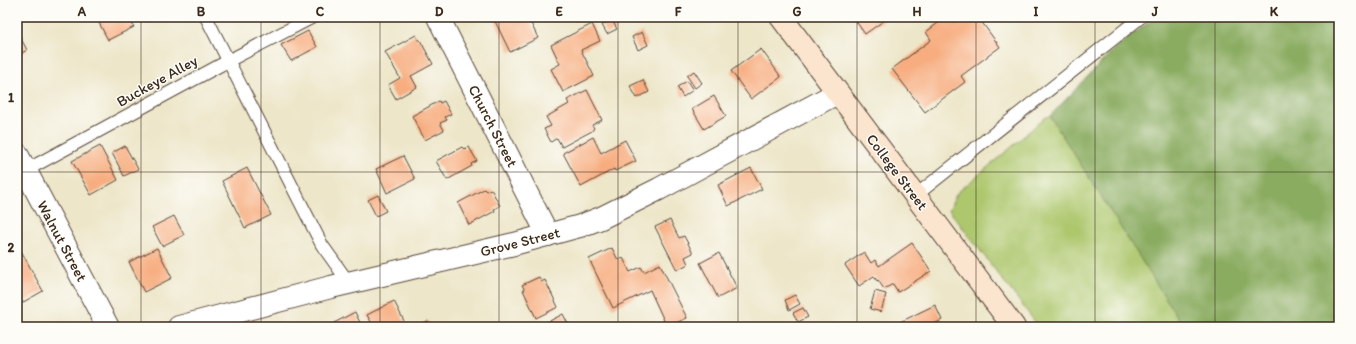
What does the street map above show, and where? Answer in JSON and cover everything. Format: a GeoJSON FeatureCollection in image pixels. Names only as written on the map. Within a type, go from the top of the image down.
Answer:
{"type":"FeatureCollection","features":[{"type":"Feature","properties":{"kind":"main road","name":"College Street"},"geometry":{"type":"LineString","coordinates":[[781,17],[1014,327]]}},
{"type":"Feature","properties":{"kind":"street","name":"Church Street"},"geometry":{"type":"LineString","coordinates":[[438,17],[548,235]]}},
{"type":"Feature","properties":{"kind":"street","name":"Grove Street"},"geometry":{"type":"LineString","coordinates":[[180,327],[349,283],[580,226],[607,215],[659,189],[837,93]]}},
{"type":"Feature","properties":{"kind":"street","name":"Walnut Street"},"geometry":{"type":"LineString","coordinates":[[20,167],[108,327]]}},
{"type":"Feature","properties":{"kind":"lane"},"geometry":{"type":"LineString","coordinates":[[206,17],[322,245],[349,283]]}},
{"type":"Feature","properties":{"kind":"lane","name":"Buckeye Alley"},"geometry":{"type":"LineString","coordinates":[[20,167],[313,17]]}},
{"type":"Feature","properties":{"kind":"lane"},"geometry":{"type":"LineString","coordinates":[[915,196],[1141,17]]}},
{"type":"Feature","properties":{"kind":"green space"},"geometry":{"type":"Polygon","coordinates":[[[1156,17],[1339,17],[1339,327],[1184,327],[1050,116],[1116,47],[1156,17]]]}},
{"type":"Feature","properties":{"kind":"green space"},"geometry":{"type":"Polygon","coordinates":[[[1050,116],[1184,327],[1039,327],[949,210],[957,193],[1044,118],[1050,116]]]}},
{"type":"Feature","properties":{"kind":"building"},"geometry":{"type":"Polygon","coordinates":[[[96,17],[129,17],[134,27],[108,40],[96,17]]]}},
{"type":"Feature","properties":{"kind":"building"},"geometry":{"type":"Polygon","coordinates":[[[493,17],[528,17],[538,38],[510,52],[493,17]]]}},
{"type":"Feature","properties":{"kind":"building"},"geometry":{"type":"Polygon","coordinates":[[[574,17],[585,17],[576,22],[574,17]]]}},
{"type":"Feature","properties":{"kind":"building"},"geometry":{"type":"Polygon","coordinates":[[[691,17],[701,17],[693,21],[691,17]]]}},
{"type":"Feature","properties":{"kind":"building"},"geometry":{"type":"Polygon","coordinates":[[[853,17],[889,17],[865,34],[853,17]]]}},
{"type":"Feature","properties":{"kind":"building"},"geometry":{"type":"Polygon","coordinates":[[[946,17],[978,17],[1000,47],[961,76],[965,82],[925,112],[892,69],[931,40],[926,32],[946,17]]]}},
{"type":"Feature","properties":{"kind":"building"},"geometry":{"type":"Polygon","coordinates":[[[612,20],[617,29],[607,34],[602,25],[612,20]]]}},
{"type":"Feature","properties":{"kind":"building"},"geometry":{"type":"Polygon","coordinates":[[[592,24],[600,41],[581,50],[594,76],[563,92],[551,69],[560,64],[551,45],[592,24]]]}},
{"type":"Feature","properties":{"kind":"building"},"geometry":{"type":"Polygon","coordinates":[[[17,31],[27,50],[17,56],[17,31]]]}},
{"type":"Feature","properties":{"kind":"building"},"geometry":{"type":"Polygon","coordinates":[[[308,31],[317,47],[291,61],[281,45],[308,31]]]}},
{"type":"Feature","properties":{"kind":"building"},"geometry":{"type":"Polygon","coordinates":[[[642,32],[648,45],[638,50],[632,37],[642,32]]]}},
{"type":"Feature","properties":{"kind":"building"},"geometry":{"type":"Polygon","coordinates":[[[416,35],[433,64],[411,76],[417,87],[396,99],[388,85],[400,78],[385,52],[416,35]]]}},
{"type":"Feature","properties":{"kind":"building"},"geometry":{"type":"Polygon","coordinates":[[[761,49],[781,77],[751,99],[731,71],[761,49]]]}},
{"type":"Feature","properties":{"kind":"building"},"geometry":{"type":"Polygon","coordinates":[[[694,71],[702,83],[695,88],[687,76],[694,71]]]}},
{"type":"Feature","properties":{"kind":"building"},"geometry":{"type":"Polygon","coordinates":[[[643,80],[649,92],[637,98],[630,86],[643,80]]]}},
{"type":"Feature","properties":{"kind":"building"},"geometry":{"type":"Polygon","coordinates":[[[687,81],[693,90],[683,97],[677,87],[687,81]]]}},
{"type":"Feature","properties":{"kind":"building"},"geometry":{"type":"Polygon","coordinates":[[[587,90],[602,120],[592,125],[594,128],[592,131],[562,147],[557,138],[551,142],[544,129],[551,126],[546,117],[569,104],[567,100],[587,90]]]}},
{"type":"Feature","properties":{"kind":"building"},"geometry":{"type":"Polygon","coordinates":[[[714,96],[726,116],[704,129],[692,109],[714,96]]]}},
{"type":"Feature","properties":{"kind":"building"},"geometry":{"type":"Polygon","coordinates":[[[439,101],[440,103],[444,101],[451,114],[445,117],[447,120],[440,123],[444,130],[425,140],[412,116],[439,101]]]}},
{"type":"Feature","properties":{"kind":"building"},"geometry":{"type":"Polygon","coordinates":[[[593,137],[601,153],[625,140],[636,161],[615,171],[614,169],[581,187],[563,153],[593,137]]]}},
{"type":"Feature","properties":{"kind":"building"},"geometry":{"type":"Polygon","coordinates":[[[100,146],[118,180],[91,195],[72,161],[100,146]]]}},
{"type":"Feature","properties":{"kind":"building"},"geometry":{"type":"Polygon","coordinates":[[[125,146],[138,169],[124,176],[112,153],[125,146]]]}},
{"type":"Feature","properties":{"kind":"building"},"geometry":{"type":"Polygon","coordinates":[[[462,147],[464,149],[469,147],[477,161],[471,164],[472,166],[447,180],[436,161],[462,147]]]}},
{"type":"Feature","properties":{"kind":"building"},"geometry":{"type":"Polygon","coordinates":[[[403,156],[415,179],[387,193],[376,169],[403,156]]]}},
{"type":"Feature","properties":{"kind":"building"},"geometry":{"type":"Polygon","coordinates":[[[247,168],[271,215],[245,228],[222,181],[247,168]]]}},
{"type":"Feature","properties":{"kind":"building"},"geometry":{"type":"Polygon","coordinates":[[[751,168],[762,189],[728,206],[718,185],[751,168]]]}},
{"type":"Feature","properties":{"kind":"building"},"geometry":{"type":"Polygon","coordinates":[[[484,189],[486,191],[491,189],[500,206],[494,209],[495,211],[469,225],[458,203],[484,189]]]}},
{"type":"Feature","properties":{"kind":"building"},"geometry":{"type":"Polygon","coordinates":[[[378,195],[386,211],[376,216],[368,200],[378,195]]]}},
{"type":"Feature","properties":{"kind":"building"},"geometry":{"type":"Polygon","coordinates":[[[174,216],[184,235],[162,246],[152,227],[174,216]]]}},
{"type":"Feature","properties":{"kind":"building"},"geometry":{"type":"Polygon","coordinates":[[[670,220],[679,238],[684,236],[693,253],[685,257],[688,264],[677,270],[655,227],[670,220]]]}},
{"type":"Feature","properties":{"kind":"building"},"geometry":{"type":"Polygon","coordinates":[[[912,243],[931,271],[898,292],[893,284],[884,289],[874,276],[859,286],[845,265],[864,252],[871,263],[875,260],[879,266],[912,243]]]}},
{"type":"Feature","properties":{"kind":"building"},"geometry":{"type":"Polygon","coordinates":[[[19,247],[43,291],[18,305],[17,248],[19,247]]]}},
{"type":"Feature","properties":{"kind":"building"},"geometry":{"type":"Polygon","coordinates":[[[157,248],[172,278],[144,292],[129,262],[157,248]]]}},
{"type":"Feature","properties":{"kind":"building"},"geometry":{"type":"Polygon","coordinates":[[[612,248],[618,260],[623,258],[630,272],[641,267],[644,272],[660,264],[687,318],[667,327],[650,290],[613,308],[589,259],[612,248]]]}},
{"type":"Feature","properties":{"kind":"building"},"geometry":{"type":"Polygon","coordinates":[[[719,253],[737,288],[718,298],[700,263],[719,253]]]}},
{"type":"Feature","properties":{"kind":"building"},"geometry":{"type":"Polygon","coordinates":[[[539,277],[541,282],[545,280],[558,307],[536,318],[522,285],[539,277]]]}},
{"type":"Feature","properties":{"kind":"building"},"geometry":{"type":"Polygon","coordinates":[[[875,291],[886,294],[881,312],[870,309],[875,291]]]}},
{"type":"Feature","properties":{"kind":"building"},"geometry":{"type":"Polygon","coordinates":[[[795,295],[800,304],[789,310],[785,300],[795,295]]]}},
{"type":"Feature","properties":{"kind":"building"},"geometry":{"type":"Polygon","coordinates":[[[394,301],[407,327],[374,327],[367,315],[394,301]]]}},
{"type":"Feature","properties":{"kind":"building"},"geometry":{"type":"Polygon","coordinates":[[[935,305],[942,320],[928,327],[897,327],[896,324],[935,305]]]}},
{"type":"Feature","properties":{"kind":"building"},"geometry":{"type":"Polygon","coordinates":[[[803,308],[808,317],[798,322],[793,313],[803,308]]]}},
{"type":"Feature","properties":{"kind":"building"},"geometry":{"type":"Polygon","coordinates":[[[355,312],[362,327],[336,327],[334,323],[355,312]]]}},
{"type":"Feature","properties":{"kind":"building"},"geometry":{"type":"Polygon","coordinates":[[[563,314],[569,326],[548,327],[546,323],[563,314]]]}},
{"type":"Feature","properties":{"kind":"building"},"geometry":{"type":"Polygon","coordinates":[[[428,321],[431,327],[414,327],[428,321]]]}}]}
